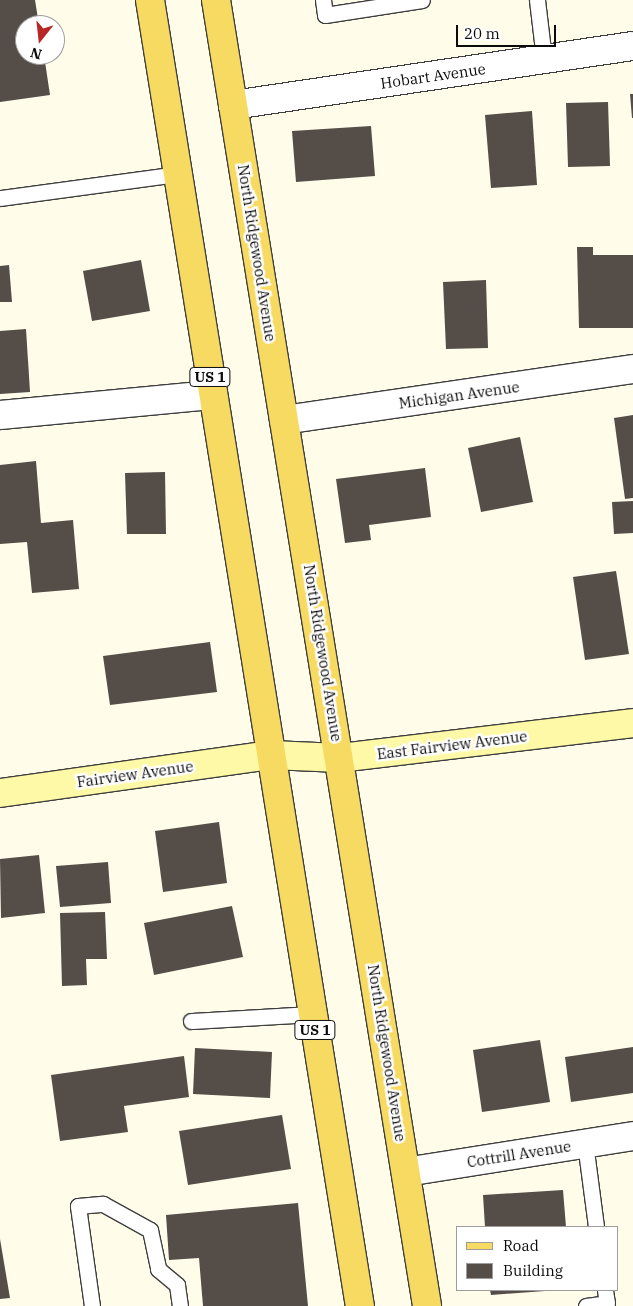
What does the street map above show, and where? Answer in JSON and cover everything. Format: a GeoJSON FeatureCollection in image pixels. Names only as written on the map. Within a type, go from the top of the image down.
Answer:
{"type":"FeatureCollection","features":[{"type":"Feature","properties":{"kind":"main road","name":"US 1"},"geometry":{"type":"LineString","coordinates":[[150,0],[360,1306]]}},
{"type":"Feature","properties":{"kind":"main road","name":"North Ridgewood Avenue"},"geometry":{"type":"LineString","coordinates":[[216,0],[340,758],[427,1306]]}},
{"type":"Feature","properties":{"kind":"main road","name":"East Fairview Avenue"},"geometry":{"type":"LineString","coordinates":[[271,755],[340,758],[633,723]]}},
{"type":"Feature","properties":{"kind":"main road","name":"Fairview Avenue"},"geometry":{"type":"LineString","coordinates":[[0,793],[271,755]]}},
{"type":"Feature","properties":{"kind":"street","name":"Hobart Avenue"},"geometry":{"type":"LineString","coordinates":[[233,105],[633,46]]}},
{"type":"Feature","properties":{"kind":"street","name":"Michigan Avenue"},"geometry":{"type":"LineString","coordinates":[[284,420],[633,369]]}},
{"type":"Feature","properties":{"kind":"street"},"geometry":{"type":"LineString","coordinates":[[0,415],[213,395]]}},
{"type":"Feature","properties":{"kind":"street","name":"Cottrill Avenue"},"geometry":{"type":"LineString","coordinates":[[406,1172],[633,1136]]}},
{"type":"Feature","properties":{"kind":"lane"},"geometry":{"type":"LineString","coordinates":[[323,0],[325,15],[422,0]]}},
{"type":"Feature","properties":{"kind":"lane"},"geometry":{"type":"LineString","coordinates":[[537,0],[544,59]]}},
{"type":"Feature","properties":{"kind":"lane"},"geometry":{"type":"LineString","coordinates":[[0,198],[178,174]]}},
{"type":"Feature","properties":{"kind":"lane"},"geometry":{"type":"LineString","coordinates":[[191,1022],[313,1014]]}},
{"type":"Feature","properties":{"kind":"lane"},"geometry":{"type":"LineString","coordinates":[[584,1143],[596,1226]]}},
{"type":"Feature","properties":{"kind":"lane"},"geometry":{"type":"LineString","coordinates":[[92,1306],[78,1206],[103,1204],[150,1230],[158,1269],[177,1285],[180,1306]]}},
{"type":"Feature","properties":{"kind":"lane"},"geometry":{"type":"LineString","coordinates":[[586,1306],[607,1303],[605,1291]]}},
{"type":"Feature","properties":{"kind":"building"},"geometry":{"type":"Polygon","coordinates":[[[0,0],[35,0],[37,15],[15,15],[15,65],[46,65],[50,95],[0,102],[0,0]]]}},
{"type":"Feature","properties":{"kind":"building"},"geometry":{"type":"Polygon","coordinates":[[[630,94],[633,94],[633,118],[632,118],[630,94]]]}},
{"type":"Feature","properties":{"kind":"building"},"geometry":{"type":"Polygon","coordinates":[[[608,102],[610,166],[568,167],[566,103],[608,102]]]}},
{"type":"Feature","properties":{"kind":"building"},"geometry":{"type":"Polygon","coordinates":[[[532,111],[537,185],[491,188],[485,115],[532,111]]]}},
{"type":"Feature","properties":{"kind":"building"},"geometry":{"type":"Polygon","coordinates":[[[371,126],[375,176],[296,182],[292,131],[371,126]]]}},
{"type":"Feature","properties":{"kind":"building"},"geometry":{"type":"Polygon","coordinates":[[[577,247],[593,247],[593,255],[633,255],[633,328],[579,328],[577,247]]]}},
{"type":"Feature","properties":{"kind":"building"},"geometry":{"type":"Polygon","coordinates":[[[141,260],[150,311],[92,321],[83,271],[141,260]]]}},
{"type":"Feature","properties":{"kind":"building"},"geometry":{"type":"Polygon","coordinates":[[[9,265],[12,302],[0,302],[0,266],[9,265]]]}},
{"type":"Feature","properties":{"kind":"building"},"geometry":{"type":"Polygon","coordinates":[[[486,280],[488,348],[446,349],[443,282],[486,280]]]}},
{"type":"Feature","properties":{"kind":"building"},"geometry":{"type":"Polygon","coordinates":[[[26,329],[30,392],[0,394],[0,331],[26,329]]]}},
{"type":"Feature","properties":{"kind":"building"},"geometry":{"type":"Polygon","coordinates":[[[633,415],[633,498],[625,499],[614,418],[633,415]]]}},
{"type":"Feature","properties":{"kind":"building"},"geometry":{"type":"Polygon","coordinates":[[[520,437],[533,502],[481,512],[468,448],[520,437]]]}},
{"type":"Feature","properties":{"kind":"building"},"geometry":{"type":"Polygon","coordinates":[[[36,461],[41,523],[73,520],[79,589],[32,593],[27,542],[0,544],[0,465],[36,461]]]}},
{"type":"Feature","properties":{"kind":"building"},"geometry":{"type":"Polygon","coordinates":[[[425,468],[431,517],[369,525],[371,540],[345,543],[336,479],[425,468]]]}},
{"type":"Feature","properties":{"kind":"building"},"geometry":{"type":"Polygon","coordinates":[[[165,472],[166,534],[127,534],[125,473],[165,472]]]}},
{"type":"Feature","properties":{"kind":"building"},"geometry":{"type":"Polygon","coordinates":[[[633,501],[633,533],[614,534],[612,502],[633,501]]]}},
{"type":"Feature","properties":{"kind":"building"},"geometry":{"type":"Polygon","coordinates":[[[616,571],[629,654],[585,660],[573,577],[616,571]]]}},
{"type":"Feature","properties":{"kind":"building"},"geometry":{"type":"Polygon","coordinates":[[[210,642],[217,692],[110,705],[103,656],[210,642]]]}},
{"type":"Feature","properties":{"kind":"building"},"geometry":{"type":"Polygon","coordinates":[[[219,822],[227,883],[163,892],[155,831],[219,822]]]}},
{"type":"Feature","properties":{"kind":"building"},"geometry":{"type":"Polygon","coordinates":[[[39,855],[45,913],[1,918],[0,859],[39,855]]]}},
{"type":"Feature","properties":{"kind":"building"},"geometry":{"type":"Polygon","coordinates":[[[108,862],[111,903],[60,907],[56,866],[108,862]]]}},
{"type":"Feature","properties":{"kind":"building"},"geometry":{"type":"Polygon","coordinates":[[[232,906],[243,957],[154,975],[144,923],[232,906]]]}},
{"type":"Feature","properties":{"kind":"building"},"geometry":{"type":"Polygon","coordinates":[[[105,912],[107,959],[86,959],[87,985],[62,986],[60,913],[105,912]]]}},
{"type":"Feature","properties":{"kind":"building"},"geometry":{"type":"Polygon","coordinates":[[[540,1040],[550,1102],[482,1112],[473,1050],[540,1040]]]}},
{"type":"Feature","properties":{"kind":"building"},"geometry":{"type":"Polygon","coordinates":[[[633,1047],[633,1093],[571,1102],[565,1057],[633,1047]]]}},
{"type":"Feature","properties":{"kind":"building"},"geometry":{"type":"Polygon","coordinates":[[[195,1048],[272,1052],[270,1098],[193,1094],[195,1048]]]}},
{"type":"Feature","properties":{"kind":"building"},"geometry":{"type":"Polygon","coordinates":[[[184,1056],[189,1097],[124,1106],[128,1132],[60,1141],[51,1075],[184,1056]]]}},
{"type":"Feature","properties":{"kind":"building"},"geometry":{"type":"Polygon","coordinates":[[[282,1115],[291,1169],[188,1185],[179,1131],[282,1115]]]}},
{"type":"Feature","properties":{"kind":"building"},"geometry":{"type":"Polygon","coordinates":[[[563,1190],[566,1226],[485,1226],[483,1195],[563,1190]]]}},
{"type":"Feature","properties":{"kind":"building"},"geometry":{"type":"Polygon","coordinates":[[[298,1203],[308,1306],[203,1306],[199,1258],[169,1260],[166,1215],[298,1203]]]}},
{"type":"Feature","properties":{"kind":"building"},"geometry":{"type":"Polygon","coordinates":[[[0,1239],[10,1298],[0,1299],[0,1239]]]}},
{"type":"Feature","properties":{"kind":"building"},"geometry":{"type":"Polygon","coordinates":[[[490,1291],[545,1291],[491,1295],[490,1291]]]}}]}
